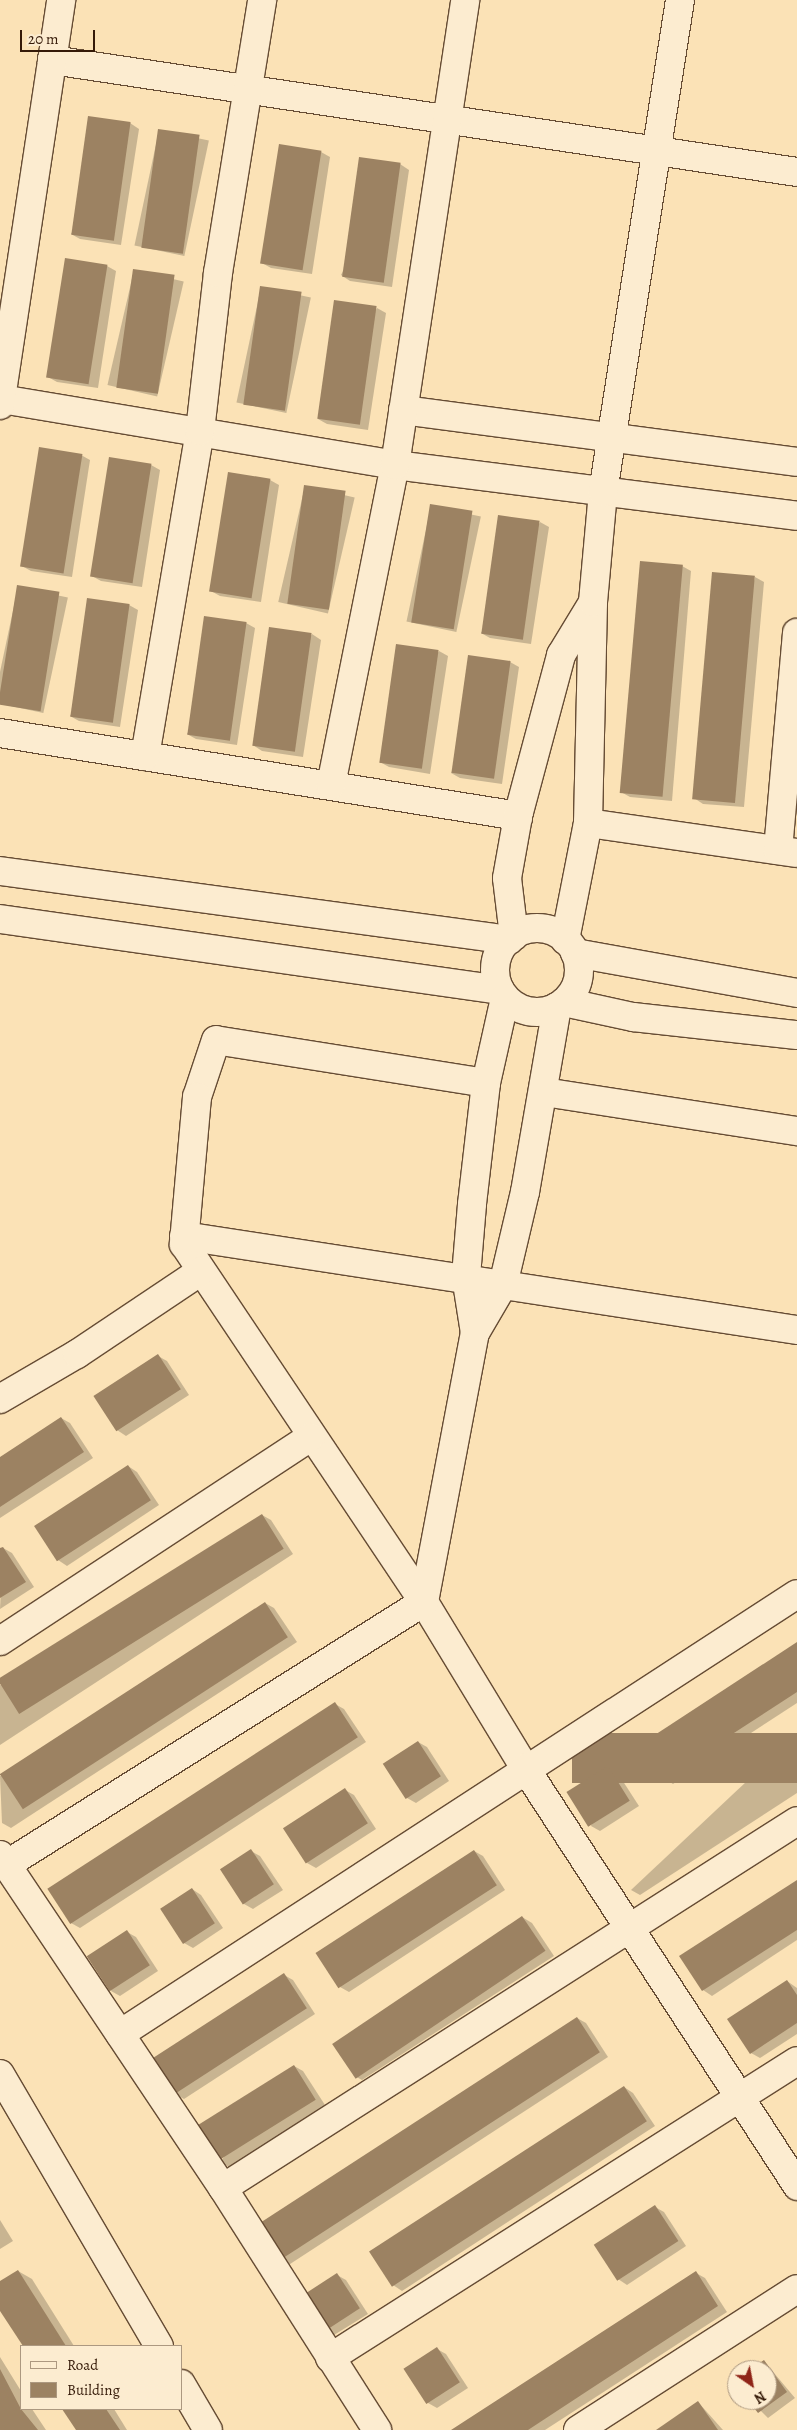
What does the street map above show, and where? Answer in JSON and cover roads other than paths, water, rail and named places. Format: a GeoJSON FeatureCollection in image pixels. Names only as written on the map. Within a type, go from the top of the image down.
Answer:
{"type":"FeatureCollection","features":[{"type":"Feature","properties":{"kind":"street"},"geometry":{"type":"LineString","coordinates":[[61,0],[0,402],[200,431],[395,465],[797,516]]}},
{"type":"Feature","properties":{"kind":"street"},"geometry":{"type":"LineString","coordinates":[[146,756],[200,431],[218,273],[249,92],[262,0]]}},
{"type":"Feature","properties":{"kind":"street"},"geometry":{"type":"LineString","coordinates":[[331,785],[395,465],[465,0]]}},
{"type":"Feature","properties":{"kind":"street"},"geometry":{"type":"LineString","coordinates":[[377,2430],[223,2188],[3,1860],[424,1602],[475,1333],[503,1285],[561,1005],[578,980],[570,947],[588,823],[593,602],[603,492],[680,0]]}},
{"type":"Feature","properties":{"kind":"street"},"geometry":{"type":"LineString","coordinates":[[52,60],[249,92],[448,119],[797,172]]}},
{"type":"Feature","properties":{"kind":"street"},"geometry":{"type":"LineString","coordinates":[[403,410],[612,436],[797,462]]}},
{"type":"Feature","properties":{"kind":"street"},"geometry":{"type":"LineString","coordinates":[[475,1333],[466,1276],[486,1083],[503,994],[496,963],[511,938],[507,878],[518,816],[561,655],[593,602]]}},
{"type":"Feature","properties":{"kind":"street"},"geometry":{"type":"LineString","coordinates":[[588,823],[788,852],[796,651]]}},
{"type":"Feature","properties":{"kind":"street"},"geometry":{"type":"LineString","coordinates":[[0,733],[518,816]]}},
{"type":"Feature","properties":{"kind":"street"},"geometry":{"type":"LineString","coordinates":[[0,871],[511,938],[536,929],[570,947],[797,993]]}},
{"type":"Feature","properties":{"kind":"street"},"geometry":{"type":"LineString","coordinates":[[0,919],[503,994],[524,1011],[561,1005],[633,1017],[797,1035]]}},
{"type":"Feature","properties":{"kind":"street"},"geometry":{"type":"LineString","coordinates":[[486,1083],[216,1040],[197,1097],[184,1236],[200,1271],[310,1437],[424,1602],[525,1768],[797,2186]]}},
{"type":"Feature","properties":{"kind":"street"},"geometry":{"type":"LineString","coordinates":[[544,1092],[797,1131]]}},
{"type":"Feature","properties":{"kind":"street"},"geometry":{"type":"LineString","coordinates":[[184,1236],[466,1276],[503,1285],[797,1330]]}},
{"type":"Feature","properties":{"kind":"street"},"geometry":{"type":"LineString","coordinates":[[0,1398],[84,1350],[200,1271]]}},
{"type":"Feature","properties":{"kind":"street"},"geometry":{"type":"LineString","coordinates":[[0,1641],[310,1437]]}},
{"type":"Feature","properties":{"kind":"street"},"geometry":{"type":"LineString","coordinates":[[120,2034],[525,1768],[797,1594]]}},
{"type":"Feature","properties":{"kind":"street"},"geometry":{"type":"LineString","coordinates":[[223,2188],[629,1926],[797,1821]]}},
{"type":"Feature","properties":{"kind":"street"},"geometry":{"type":"LineString","coordinates":[[330,2358],[797,2061]]}},
{"type":"Feature","properties":{"kind":"street"},"geometry":{"type":"LineString","coordinates":[[0,2074],[158,2345]]}},
{"type":"Feature","properties":{"kind":"street"},"geometry":{"type":"LineString","coordinates":[[578,2430],[797,2289]]}},
{"type":"Feature","properties":{"kind":"street"},"geometry":{"type":"LineString","coordinates":[[182,2386],[208,2430]]}}]}
